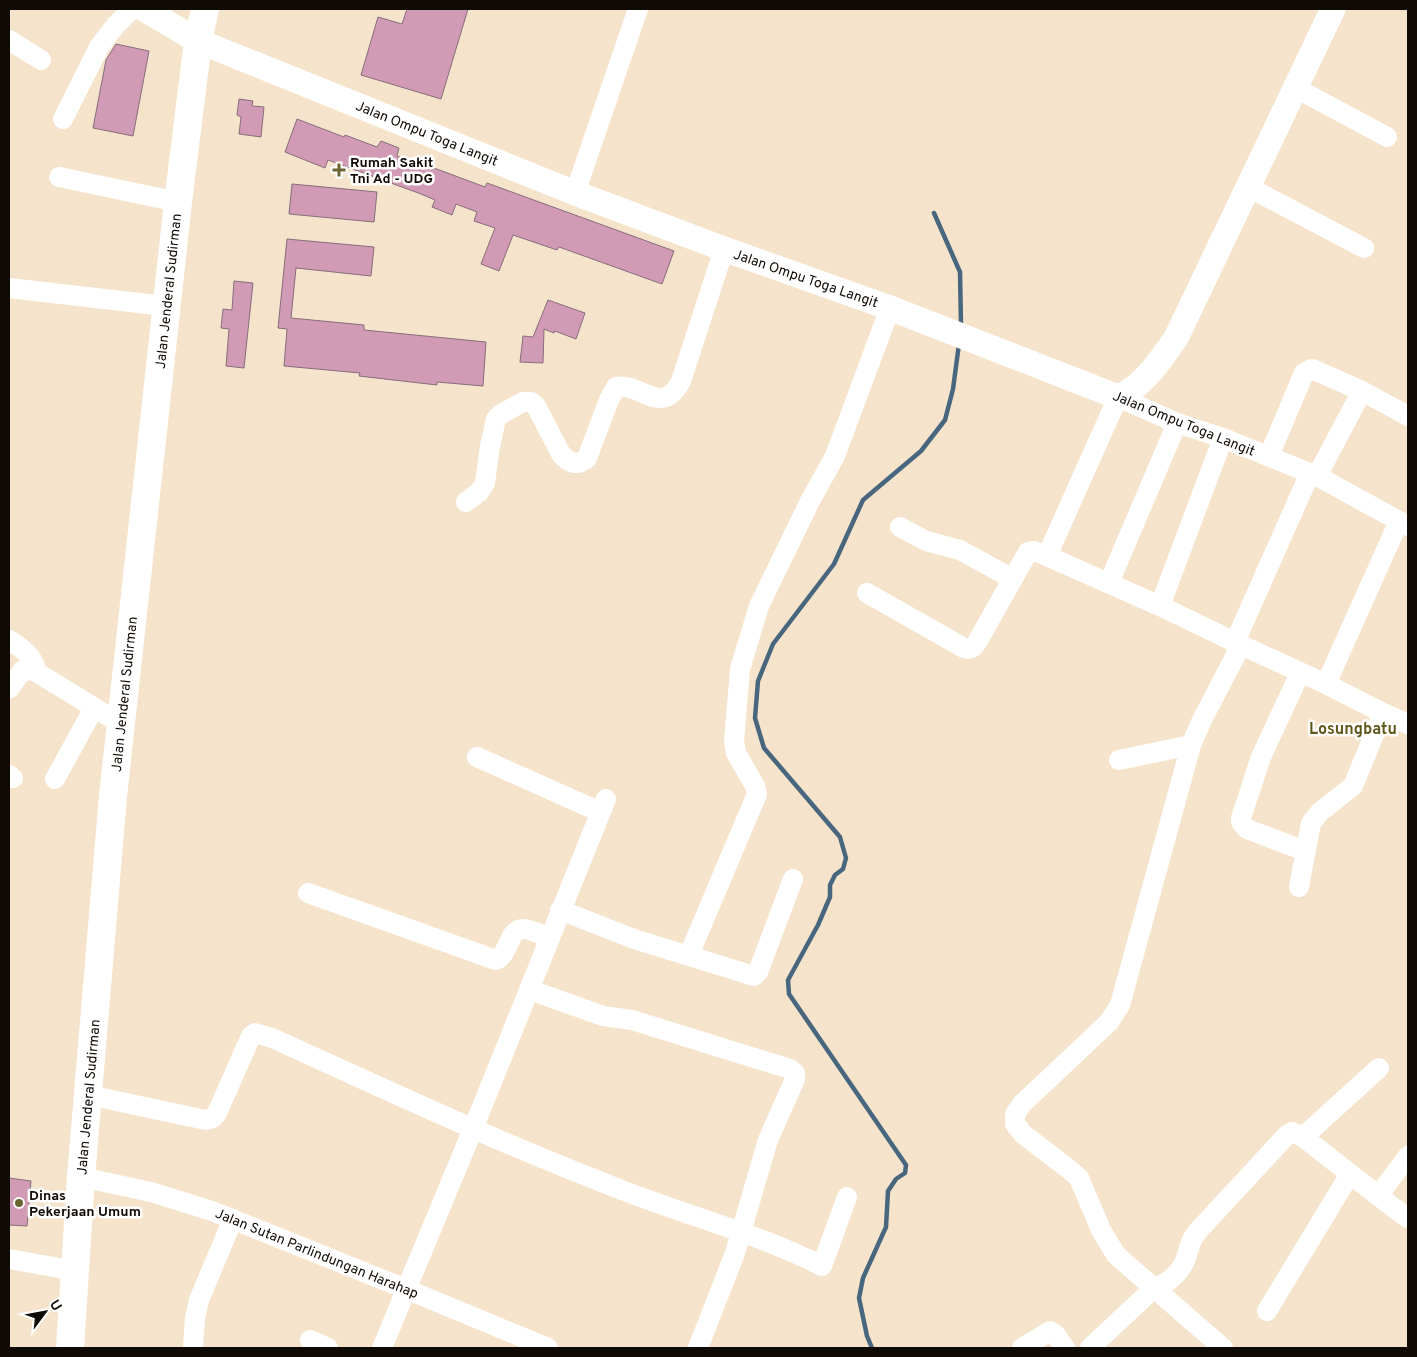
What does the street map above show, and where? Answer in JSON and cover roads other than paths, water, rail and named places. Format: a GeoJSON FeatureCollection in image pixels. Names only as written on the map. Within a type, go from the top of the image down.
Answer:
{"type":"FeatureCollection","features":[{"type":"Feature","properties":{"kind":"highway","name":"Jalan Jenderal Sudirman"},"geometry":{"type":"LineString","coordinates":[[70,1348],[81,1176],[111,816],[178,202],[198,41],[205,9]]}},
{"type":"Feature","properties":{"kind":"main road","name":"Jalan Ompu Toga Langit"},"geometry":{"type":"LineString","coordinates":[[144,9],[198,41],[575,193],[724,249],[890,308],[1118,397]]}},
{"type":"Feature","properties":{"kind":"main road"},"geometry":{"type":"LineString","coordinates":[[1118,397],[1126,394],[1142,381],[1176,338],[1294,87],[1333,9]]}},
{"type":"Feature","properties":{"kind":"street"},"geometry":{"type":"LineString","coordinates":[[64,119],[98,47],[132,9]]}},
{"type":"Feature","properties":{"kind":"street"},"geometry":{"type":"LineString","coordinates":[[575,193],[638,9]]}},
{"type":"Feature","properties":{"kind":"street"},"geometry":{"type":"LineString","coordinates":[[9,40],[41,60]]}},
{"type":"Feature","properties":{"kind":"street"},"geometry":{"type":"LineString","coordinates":[[1294,87],[1387,137]]}},
{"type":"Feature","properties":{"kind":"street"},"geometry":{"type":"LineString","coordinates":[[59,177],[178,202]]}},
{"type":"Feature","properties":{"kind":"street"},"geometry":{"type":"LineString","coordinates":[[1248,187],[1364,248]]}},
{"type":"Feature","properties":{"kind":"street"},"geometry":{"type":"LineString","coordinates":[[466,502],[479,492],[485,483],[496,419],[501,414],[524,402],[528,401],[534,404],[561,454],[565,459],[574,464],[587,458],[608,400],[616,388],[624,387],[659,398],[673,393],[681,381],[724,249]]}},
{"type":"Feature","properties":{"kind":"street"},"geometry":{"type":"LineString","coordinates":[[9,288],[166,306]]}},
{"type":"Feature","properties":{"kind":"street"},"geometry":{"type":"LineString","coordinates":[[689,955],[757,794],[755,786],[736,753],[734,741],[740,670],[750,633],[759,606],[810,501],[835,456],[890,308]]}},
{"type":"Feature","properties":{"kind":"street"},"geometry":{"type":"LineString","coordinates":[[1269,456],[1306,371],[1314,369],[1362,391],[1408,416]]}},
{"type":"Feature","properties":{"kind":"street"},"geometry":{"type":"LineString","coordinates":[[1223,1348],[1122,1261],[1111,1249],[1079,1178],[1023,1134],[1015,1124],[1014,1114],[1022,1104],[1108,1022],[1120,1005],[1191,745],[1314,474],[1362,391]]}},
{"type":"Feature","properties":{"kind":"street"},"geometry":{"type":"LineString","coordinates":[[1047,556],[1118,397]]}},
{"type":"Feature","properties":{"kind":"street","name":"Jalan Ompu Toga Langit"},"geometry":{"type":"LineString","coordinates":[[1118,397],[1177,423],[1223,438],[1314,474],[1404,523]]}},
{"type":"Feature","properties":{"kind":"street"},"geometry":{"type":"LineString","coordinates":[[1109,583],[1177,423]]}},
{"type":"Feature","properties":{"kind":"street"},"geometry":{"type":"LineString","coordinates":[[1160,606],[1223,438]]}},
{"type":"Feature","properties":{"kind":"street"},"geometry":{"type":"LineString","coordinates":[[1326,684],[1404,523]]}},
{"type":"Feature","properties":{"kind":"street"},"geometry":{"type":"LineString","coordinates":[[900,527],[926,542],[960,550],[1013,579]]}},
{"type":"Feature","properties":{"kind":"street"},"geometry":{"type":"LineString","coordinates":[[867,593],[967,649],[973,647],[980,637],[1028,552],[1034,551],[1160,606],[1383,713],[1408,723]]}},
{"type":"Feature","properties":{"kind":"street"},"geometry":{"type":"LineString","coordinates":[[9,640],[28,654],[34,662],[36,672]]}},
{"type":"Feature","properties":{"kind":"street"},"geometry":{"type":"LineString","coordinates":[[9,690],[22,671],[30,669],[121,724]]}},
{"type":"Feature","properties":{"kind":"street"},"geometry":{"type":"LineString","coordinates":[[1300,673],[1261,757],[1241,818],[1247,829],[1305,851]]}},
{"type":"Feature","properties":{"kind":"street"},"geometry":{"type":"LineString","coordinates":[[54,779],[94,708]]}},
{"type":"Feature","properties":{"kind":"street"},"geometry":{"type":"LineString","coordinates":[[1299,887],[1305,851],[1314,818],[1353,786],[1383,713]]}},
{"type":"Feature","properties":{"kind":"street"},"geometry":{"type":"LineString","coordinates":[[1119,760],[1191,745]]}},
{"type":"Feature","properties":{"kind":"street"},"geometry":{"type":"LineString","coordinates":[[382,1348],[474,1129],[603,805],[477,757]]}},
{"type":"Feature","properties":{"kind":"street"},"geometry":{"type":"LineString","coordinates":[[560,910],[634,939],[750,976],[756,975],[793,879]]}},
{"type":"Feature","properties":{"kind":"street"},"geometry":{"type":"LineString","coordinates":[[308,893],[496,960],[503,956],[513,934],[517,930],[526,929],[549,938]]}},
{"type":"Feature","properties":{"kind":"street"},"geometry":{"type":"LineString","coordinates":[[530,990],[602,1016],[632,1020],[745,1053],[793,1070],[796,1076],[762,1156],[741,1232],[698,1348]]}},
{"type":"Feature","properties":{"kind":"street"},"geometry":{"type":"LineString","coordinates":[[88,1095],[206,1120],[211,1119],[217,1113],[251,1036],[255,1032],[474,1129],[627,1192],[741,1232],[822,1266],[847,1197]]}},
{"type":"Feature","properties":{"kind":"street"},"geometry":{"type":"LineString","coordinates":[[1303,1137],[1379,1068]]}},
{"type":"Feature","properties":{"kind":"street"},"geometry":{"type":"LineString","coordinates":[[1090,1348],[1154,1288],[1165,1285],[1183,1265],[1190,1242],[1197,1232],[1287,1135],[1292,1132],[1303,1137],[1408,1218]]}},
{"type":"Feature","properties":{"kind":"street"},"geometry":{"type":"LineString","coordinates":[[1378,1196],[1408,1156]]}},
{"type":"Feature","properties":{"kind":"street"},"geometry":{"type":"LineString","coordinates":[[1267,1311],[1350,1174]]}},
{"type":"Feature","properties":{"kind":"street","name":"Jalan Sutan Parlindungan Harahap"},"geometry":{"type":"LineString","coordinates":[[81,1176],[182,1201],[233,1219],[548,1348]]}},
{"type":"Feature","properties":{"kind":"street"},"geometry":{"type":"LineString","coordinates":[[193,1348],[195,1318],[199,1300],[233,1219]]}},
{"type":"Feature","properties":{"kind":"street"},"geometry":{"type":"LineString","coordinates":[[9,1258],[76,1271]]}},
{"type":"Feature","properties":{"kind":"street"},"geometry":{"type":"LineString","coordinates":[[1022,1348],[1050,1331],[1055,1334],[1065,1348]]}},
{"type":"Feature","properties":{"kind":"waterway"},"geometry":{"type":"LineString","coordinates":[[934,213],[960,272],[961,326]]}},
{"type":"Feature","properties":{"kind":"waterway"},"geometry":{"type":"LineString","coordinates":[[872,1348],[867,1336],[859,1298],[863,1278],[886,1227],[888,1191],[896,1179],[905,1173],[906,1165],[789,994],[788,980],[818,925],[830,897],[830,885],[835,875],[843,869],[846,858],[840,837],[764,748],[755,718],[758,681],[773,644],[834,564],[863,500],[921,451],[945,420],[953,389],[959,344]]}},
{"type":"Feature","properties":{"kind":"place","name":"Rumah Sakit Tni Ad - UDG"},"geometry":{"type":"Point","coordinates":[339,170]}},
{"type":"Feature","properties":{"kind":"place","name":"Dinas Pekerjaan Umum"},"geometry":{"type":"Point","coordinates":[19,1203]}},
{"type":"Feature","properties":{"kind":"district","name":"Losungbatu"},"geometry":{"type":"Point","coordinates":[1353,728]}}]}
